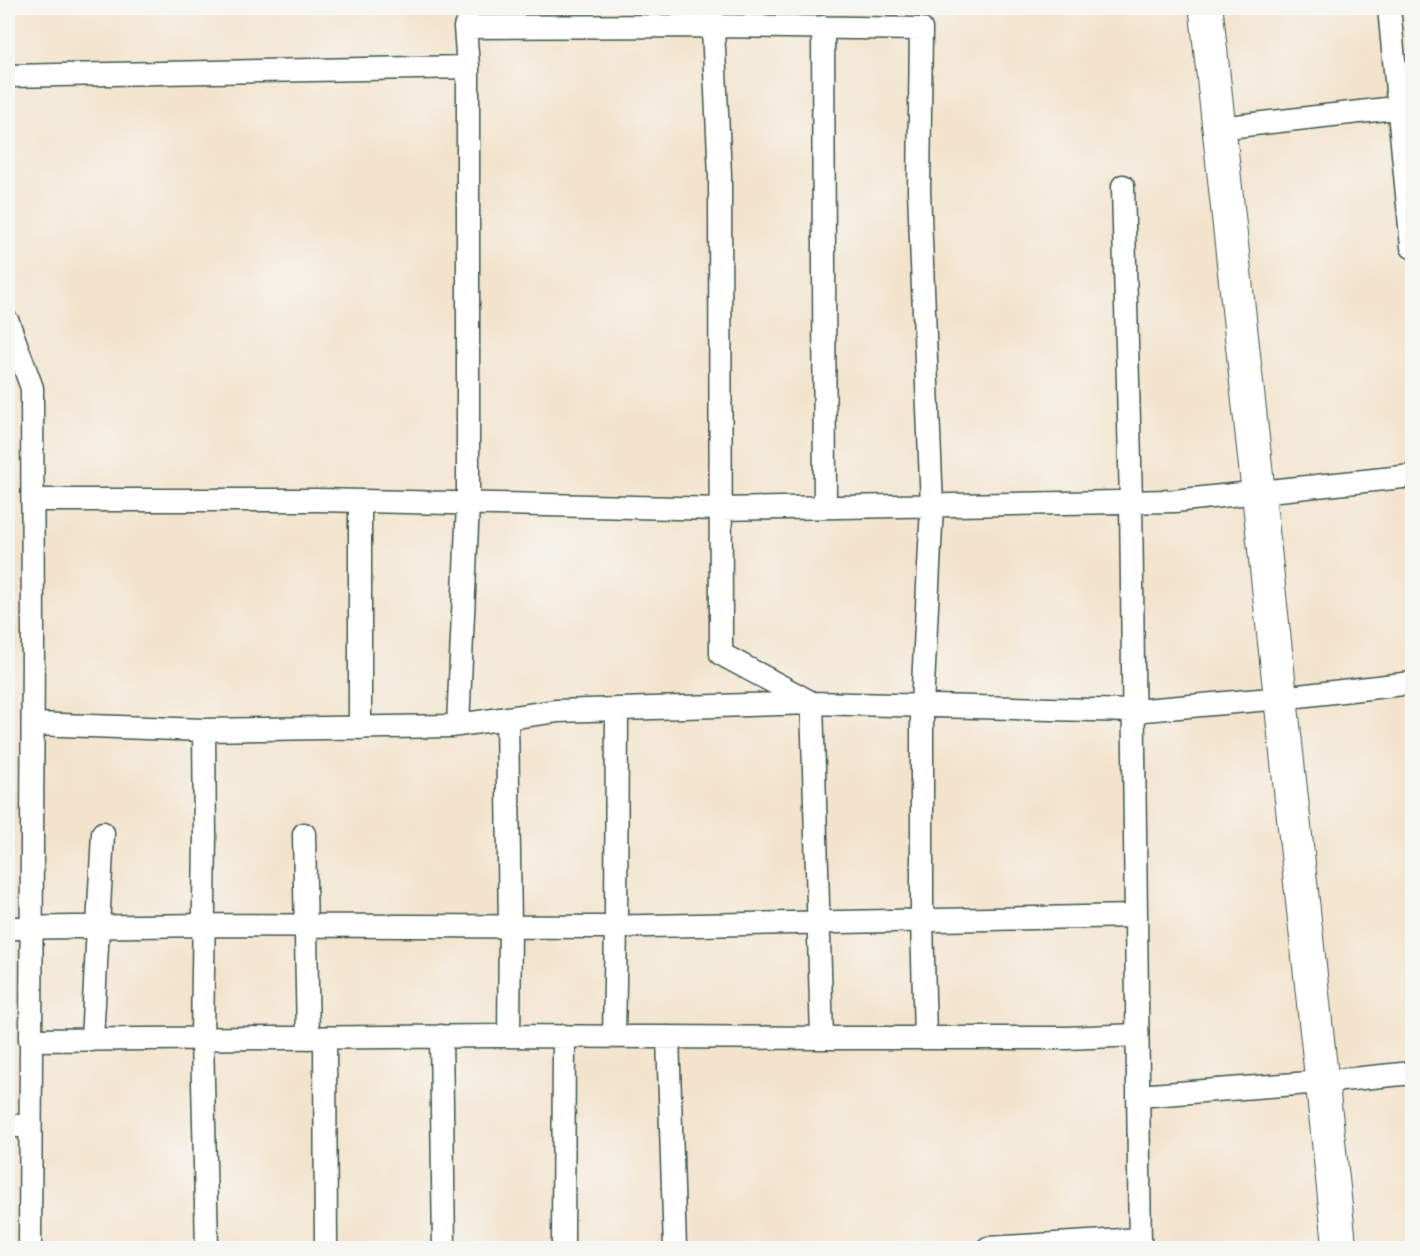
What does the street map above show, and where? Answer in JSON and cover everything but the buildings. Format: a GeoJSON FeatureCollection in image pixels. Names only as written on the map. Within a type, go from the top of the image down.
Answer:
{"type":"FeatureCollection","features":[{"type":"Feature","properties":{"kind":"street"},"geometry":{"type":"LineString","coordinates":[[1206,8],[1340,1248]]}},
{"type":"Feature","properties":{"kind":"street"},"geometry":{"type":"LineString","coordinates":[[1389,8],[1406,106],[1413,247]]}},
{"type":"Feature","properties":{"kind":"street"},"geometry":{"type":"LineString","coordinates":[[713,17],[720,175],[722,654],[812,703]]}},
{"type":"Feature","properties":{"kind":"street"},"geometry":{"type":"LineString","coordinates":[[458,725],[468,504],[468,67],[465,27],[713,17],[823,27],[921,29],[919,191],[932,506],[922,706],[922,920],[925,1037]]}},
{"type":"Feature","properties":{"kind":"street"},"geometry":{"type":"LineString","coordinates":[[823,27],[825,507]]}},
{"type":"Feature","properties":{"kind":"street"},"geometry":{"type":"LineString","coordinates":[[8,76],[468,67]]}},
{"type":"Feature","properties":{"kind":"street"},"geometry":{"type":"LineString","coordinates":[[1219,128],[1406,106]]}},
{"type":"Feature","properties":{"kind":"street"},"geometry":{"type":"LineString","coordinates":[[988,1248],[1140,1244],[1131,502],[1123,186]]}},
{"type":"Feature","properties":{"kind":"street"},"geometry":{"type":"LineString","coordinates":[[8,322],[33,388],[30,1248]]}},
{"type":"Feature","properties":{"kind":"street"},"geometry":{"type":"LineString","coordinates":[[33,500],[360,501],[721,509],[932,506],[1174,501],[1413,476]]}},
{"type":"Feature","properties":{"kind":"street"},"geometry":{"type":"LineString","coordinates":[[360,501],[360,728]]}},
{"type":"Feature","properties":{"kind":"street"},"geometry":{"type":"LineString","coordinates":[[33,724],[204,730],[360,728],[458,725],[557,711],[812,703],[1133,711],[1281,699],[1413,683]]}},
{"type":"Feature","properties":{"kind":"street"},"geometry":{"type":"LineString","coordinates":[[812,703],[822,1038]]}},
{"type":"Feature","properties":{"kind":"street"},"geometry":{"type":"LineString","coordinates":[[614,1037],[617,709]]}},
{"type":"Feature","properties":{"kind":"street"},"geometry":{"type":"LineString","coordinates":[[507,718],[509,1036]]}},
{"type":"Feature","properties":{"kind":"street"},"geometry":{"type":"LineString","coordinates":[[204,730],[202,1039],[207,1248]]}},
{"type":"Feature","properties":{"kind":"street"},"geometry":{"type":"LineString","coordinates":[[92,1040],[103,833]]}},
{"type":"Feature","properties":{"kind":"street"},"geometry":{"type":"LineString","coordinates":[[304,834],[307,926],[316,1038],[326,1248]]}},
{"type":"Feature","properties":{"kind":"street"},"geometry":{"type":"LineString","coordinates":[[8,928],[204,925],[616,926],[1135,916]]}},
{"type":"Feature","properties":{"kind":"street"},"geometry":{"type":"LineString","coordinates":[[30,1040],[441,1036],[1066,1038],[1137,1035]]}},
{"type":"Feature","properties":{"kind":"street"},"geometry":{"type":"LineString","coordinates":[[441,1036],[444,1248]]}},
{"type":"Feature","properties":{"kind":"street"},"geometry":{"type":"LineString","coordinates":[[563,1248],[564,1036]]}},
{"type":"Feature","properties":{"kind":"street"},"geometry":{"type":"LineString","coordinates":[[668,1037],[675,1248]]}},
{"type":"Feature","properties":{"kind":"street"},"geometry":{"type":"LineString","coordinates":[[1138,1096],[1413,1073]]}},
{"type":"Feature","properties":{"kind":"street"},"geometry":{"type":"LineString","coordinates":[[8,1126],[30,1126]]}}]}
